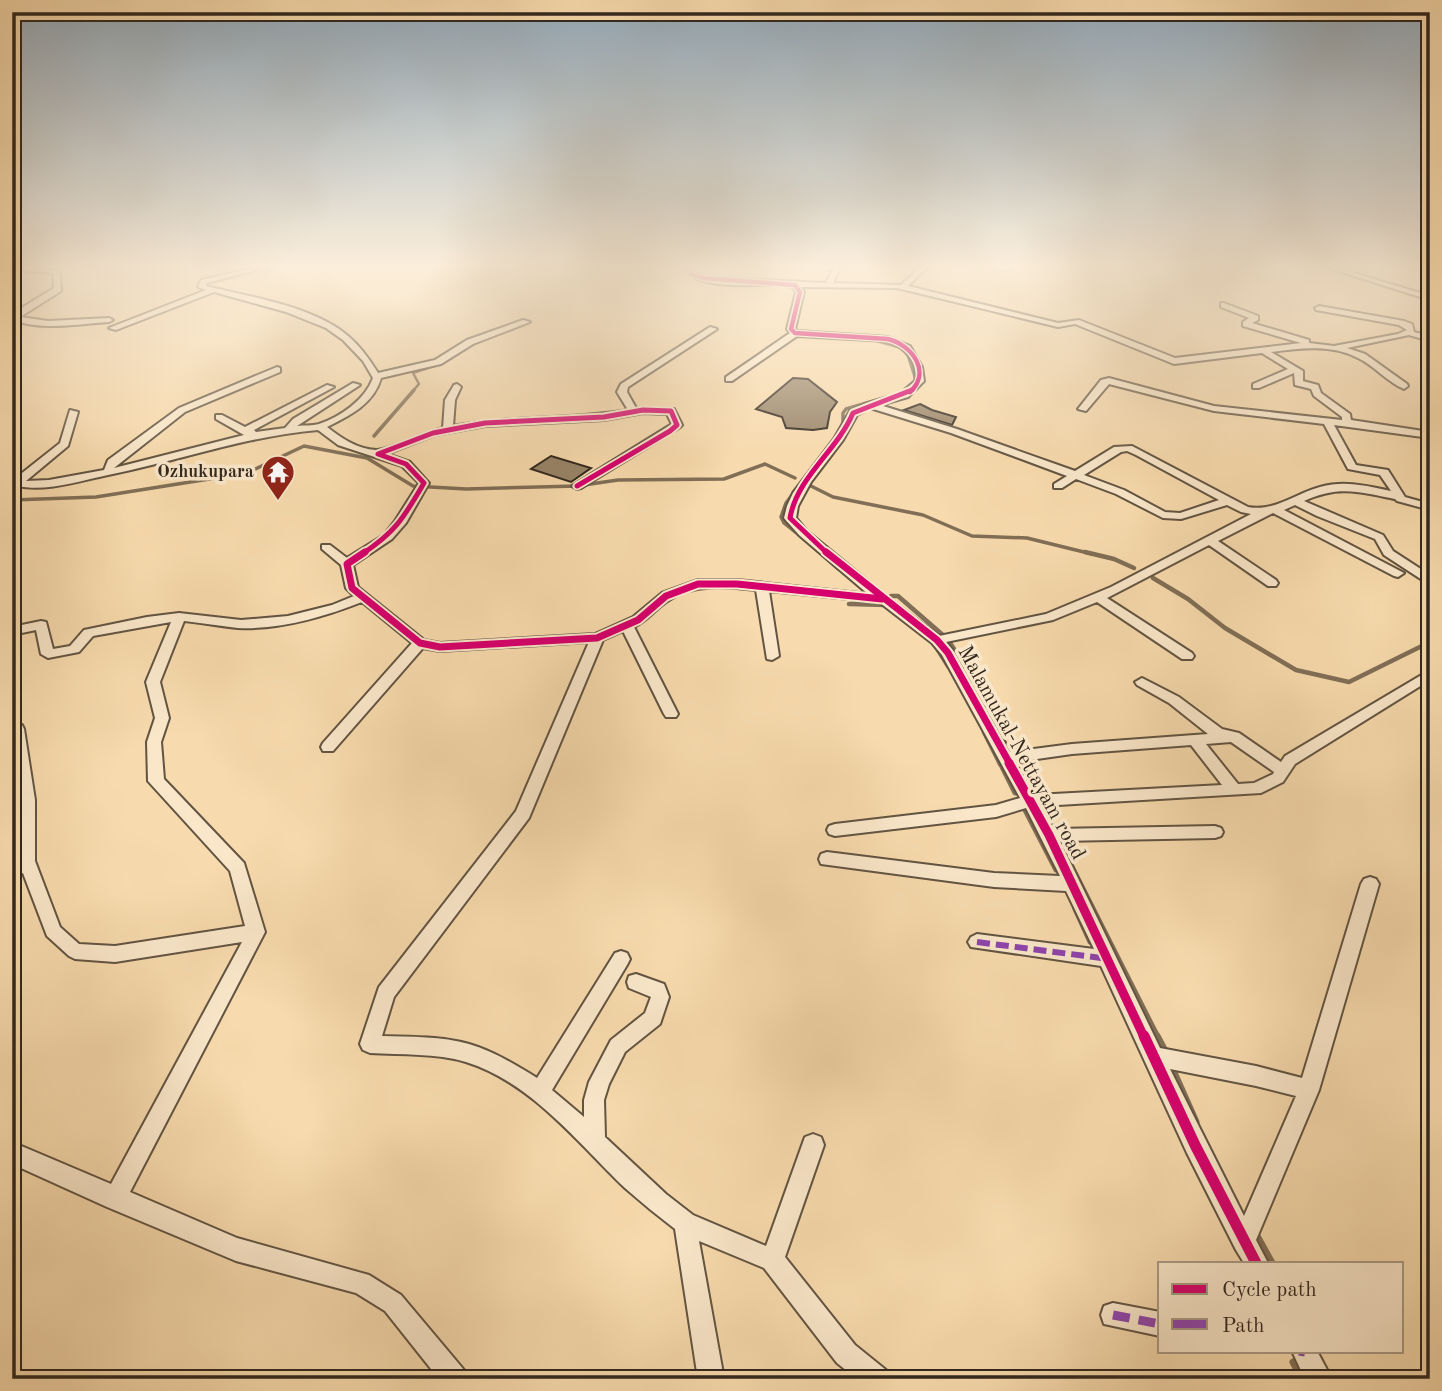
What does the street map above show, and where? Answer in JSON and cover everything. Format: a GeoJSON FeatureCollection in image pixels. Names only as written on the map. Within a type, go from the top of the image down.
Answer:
{"type":"FeatureCollection","features":[{"type":"Feature","properties":{"kind":"street"},"geometry":{"type":"LineString","coordinates":[[336,331],[346,338],[377,376]]}},
{"type":"Feature","properties":{"kind":"street"},"geometry":{"type":"LineString","coordinates":[[377,376],[438,362],[470,342],[502,331]]}},
{"type":"Feature","properties":{"kind":"street"},"geometry":{"type":"LineString","coordinates":[[635,412],[622,391],[624,386],[710,331]]}},
{"type":"Feature","properties":{"kind":"street"},"geometry":{"type":"LineString","coordinates":[[1096,331],[1168,360],[1317,345]]}},
{"type":"Feature","properties":{"kind":"street"},"geometry":{"type":"LineString","coordinates":[[1268,331],[1362,356],[1404,386]]}},
{"type":"Feature","properties":{"kind":"street"},"geometry":{"type":"LineString","coordinates":[[729,379],[795,332]]}},
{"type":"Feature","properties":{"kind":"street","name":"Malamukal-Nettayam road"},"geometry":{"type":"LineString","coordinates":[[795,332],[888,339],[908,347],[913,352],[921,376],[919,383],[910,391],[853,413],[841,439],[794,499],[790,518],[803,533],[881,598],[937,640],[947,653],[1049,835],[1156,1057],[1195,1145],[1255,1262]]}},
{"type":"Feature","properties":{"kind":"street"},"geometry":{"type":"LineString","coordinates":[[1337,348],[1410,333],[1430,339]]}},
{"type":"Feature","properties":{"kind":"street"},"geometry":{"type":"LineString","coordinates":[[1263,351],[1300,373],[1298,383],[1315,387],[1317,394],[1347,416],[1346,421]]}},
{"type":"Feature","properties":{"kind":"street"},"geometry":{"type":"LineString","coordinates":[[110,471],[108,469],[112,462],[182,410],[277,370]]}},
{"type":"Feature","properties":{"kind":"street"},"geometry":{"type":"LineString","coordinates":[[1256,386],[1294,370]]}},
{"type":"Feature","properties":{"kind":"street"},"geometry":{"type":"LineString","coordinates":[[73,412],[65,444],[19,483],[30,485],[65,481],[252,435],[320,427],[347,412],[371,393],[377,376]]}},
{"type":"Feature","properties":{"kind":"street"},"geometry":{"type":"LineString","coordinates":[[1083,409],[1107,380],[1219,409],[1346,421],[1430,435]]}},
{"type":"Feature","properties":{"kind":"street"},"geometry":{"type":"LineString","coordinates":[[289,429],[296,421],[356,385]]}},
{"type":"Feature","properties":{"kind":"street"},"geometry":{"type":"LineString","coordinates":[[252,435],[248,429],[330,387]]}},
{"type":"Feature","properties":{"kind":"street"},"geometry":{"type":"LineString","coordinates":[[448,430],[450,400],[457,387]]}},
{"type":"Feature","properties":{"kind":"street"},"geometry":{"type":"LineString","coordinates":[[872,406],[954,431],[1075,475],[1120,492],[1163,515],[1181,516],[1228,500]]}},
{"type":"Feature","properties":{"kind":"street"},"geometry":{"type":"LineString","coordinates":[[377,454],[433,433],[485,424],[671,411],[677,425],[647,447],[577,486]]}},
{"type":"Feature","properties":{"kind":"street"},"geometry":{"type":"LineString","coordinates":[[219,417],[252,435]]}},
{"type":"Feature","properties":{"kind":"street"},"geometry":{"type":"LineString","coordinates":[[1327,421],[1351,466],[1386,474],[1399,496],[1406,501],[1430,507]]}},
{"type":"Feature","properties":{"kind":"street"},"geometry":{"type":"LineString","coordinates":[[320,427],[341,443],[405,464],[422,487],[400,523],[387,537],[347,564]]}},
{"type":"Feature","properties":{"kind":"street"},"geometry":{"type":"LineString","coordinates":[[1058,486],[1118,449],[1128,449],[1245,510],[1262,513]]}},
{"type":"Feature","properties":{"kind":"street"},"geometry":{"type":"LineString","coordinates":[[937,640],[1049,617],[1098,597],[1262,513],[1335,486],[1399,496]]}},
{"type":"Feature","properties":{"kind":"street"},"geometry":{"type":"LineString","coordinates":[[1294,500],[1378,537],[1388,552],[1430,581]]}},
{"type":"Feature","properties":{"kind":"street"},"geometry":{"type":"LineString","coordinates":[[1274,509],[1398,573]]}},
{"type":"Feature","properties":{"kind":"street"},"geometry":{"type":"LineString","coordinates":[[1209,540],[1272,583]]}},
{"type":"Feature","properties":{"kind":"street"},"geometry":{"type":"LineString","coordinates":[[326,547],[347,564],[352,588],[420,643],[440,647],[597,638],[626,626],[666,596],[698,584],[737,584],[881,598]]}},
{"type":"Feature","properties":{"kind":"street"},"geometry":{"type":"LineString","coordinates":[[762,587],[772,656]]}},
{"type":"Feature","properties":{"kind":"street"},"geometry":{"type":"LineString","coordinates":[[12,631],[41,625],[48,654],[74,649],[89,633],[179,617],[241,624],[288,620],[337,608],[363,597]]}},
{"type":"Feature","properties":{"kind":"street"},"geometry":{"type":"LineString","coordinates":[[1098,597],[1187,656]]}},
{"type":"Feature","properties":{"kind":"street"},"geometry":{"type":"LineString","coordinates":[[115,1199],[256,932],[238,868],[156,782],[154,742],[162,718],[153,682],[179,617]]}},
{"type":"Feature","properties":{"kind":"street"},"geometry":{"type":"LineString","coordinates":[[626,626],[671,714]]}},
{"type":"Feature","properties":{"kind":"street"},"geometry":{"type":"LineString","coordinates":[[597,638],[523,814],[386,993],[370,1044],[469,1053],[515,1074],[540,1092],[643,1190],[685,1223],[772,1260],[846,1354],[877,1379]]}},
{"type":"Feature","properties":{"kind":"street"},"geometry":{"type":"LineString","coordinates":[[328,747],[420,643]]}},
{"type":"Feature","properties":{"kind":"street"},"geometry":{"type":"LineString","coordinates":[[835,830],[996,811],[1029,801],[1256,789],[1278,778],[1290,760],[1430,674]]}},
{"type":"Feature","properties":{"kind":"street"},"geometry":{"type":"LineString","coordinates":[[1142,682],[1174,700],[1217,733],[1234,737],[1283,771]]}},
{"type":"Feature","properties":{"kind":"street"},"geometry":{"type":"LineString","coordinates":[[17,729],[27,800],[20,867],[53,931],[75,951],[115,954],[256,932]]}},
{"type":"Feature","properties":{"kind":"street"},"geometry":{"type":"LineString","coordinates":[[1005,758],[1072,749],[1234,737]]}},
{"type":"Feature","properties":{"kind":"street"},"geometry":{"type":"LineString","coordinates":[[1194,739],[1234,790]]}},
{"type":"Feature","properties":{"kind":"street"},"geometry":{"type":"LineString","coordinates":[[1049,835],[1215,832]]}},
{"type":"Feature","properties":{"kind":"street"},"geometry":{"type":"LineString","coordinates":[[827,859],[994,880],[1073,884]]}},
{"type":"Feature","properties":{"kind":"street"},"geometry":{"type":"LineString","coordinates":[[1244,1242],[1309,1090],[1370,884]]}},
{"type":"Feature","properties":{"kind":"street"},"geometry":{"type":"LineString","coordinates":[[977,942],[1109,959]]}},
{"type":"Feature","properties":{"kind":"street"},"geometry":{"type":"LineString","coordinates":[[540,1092],[621,959]]}},
{"type":"Feature","properties":{"kind":"street"},"geometry":{"type":"LineString","coordinates":[[594,1141],[594,1100],[599,1083],[618,1046],[653,1018],[660,997],[657,990],[636,982]]}},
{"type":"Feature","properties":{"kind":"street"},"geometry":{"type":"LineString","coordinates":[[1156,1057],[1256,1076],[1309,1090]]}},
{"type":"Feature","properties":{"kind":"street"},"geometry":{"type":"LineString","coordinates":[[772,1260],[813,1145]]}},
{"type":"Feature","properties":{"kind":"street"},"geometry":{"type":"LineString","coordinates":[[12,1153],[236,1249],[361,1283],[393,1303],[455,1379]]}},
{"type":"Feature","properties":{"kind":"street"},"geometry":{"type":"LineString","coordinates":[[685,1223],[707,1335],[711,1379]]}},
{"type":"Feature","properties":{"kind":"street"},"geometry":{"type":"LineString","coordinates":[[1113,1315],[1158,1324]]}},
{"type":"Feature","properties":{"kind":"street"},"geometry":{"type":"LineString","coordinates":[[1304,1352],[1319,1379]]}},
{"type":"Feature","properties":{"kind":"building"},"geometry":{"type":"Polygon","coordinates":[[[793,378],[808,379],[837,402],[830,412],[827,428],[786,428],[782,417],[756,409],[793,378]]]}},
{"type":"Feature","properties":{"kind":"building"},"geometry":{"type":"Polygon","coordinates":[[[920,404],[956,417],[952,425],[904,410],[920,404]]]}},
{"type":"Feature","properties":{"kind":"building"},"geometry":{"type":"Polygon","coordinates":[[[551,456],[591,468],[571,482],[531,469],[551,456]]]}},
{"type":"Feature","properties":{"kind":"waterway"},"geometry":{"type":"LineString","coordinates":[[795,336],[815,337]]}},
{"type":"Feature","properties":{"kind":"waterway"},"geometry":{"type":"LineString","coordinates":[[873,340],[901,348]]}},
{"type":"Feature","properties":{"kind":"waterway"},"geometry":{"type":"LineString","coordinates":[[907,353],[915,378]]}},
{"type":"Feature","properties":{"kind":"waterway"},"geometry":{"type":"LineString","coordinates":[[412,392],[419,384],[413,373],[434,366]]}},
{"type":"Feature","properties":{"kind":"waterway"},"geometry":{"type":"LineString","coordinates":[[374,436],[414,390]]}},
{"type":"Feature","properties":{"kind":"waterway"},"geometry":{"type":"LineString","coordinates":[[843,426],[843,413],[846,409],[901,393]]}},
{"type":"Feature","properties":{"kind":"waterway"},"geometry":{"type":"LineString","coordinates":[[12,500],[96,497],[247,473],[304,446],[367,458],[413,486],[466,489],[577,486],[618,480],[724,479],[765,464],[795,478]]}},
{"type":"Feature","properties":{"kind":"waterway"},"geometry":{"type":"LineString","coordinates":[[804,539],[784,523],[781,517],[786,503],[818,461]]}},
{"type":"Feature","properties":{"kind":"waterway"},"geometry":{"type":"LineString","coordinates":[[811,486],[833,497],[923,515],[972,536],[1027,538],[1092,554]]}},
{"type":"Feature","properties":{"kind":"waterway"},"geometry":{"type":"LineString","coordinates":[[816,549],[822,554]]}},
{"type":"Feature","properties":{"kind":"waterway"},"geometry":{"type":"LineString","coordinates":[[820,552],[838,568]]}},
{"type":"Feature","properties":{"kind":"waterway"},"geometry":{"type":"LineString","coordinates":[[1085,552],[1114,559],[1134,568]]}},
{"type":"Feature","properties":{"kind":"waterway"},"geometry":{"type":"LineString","coordinates":[[1153,578],[1188,599],[1225,628],[1296,670],[1349,682],[1430,642]]}},
{"type":"Feature","properties":{"kind":"waterway"},"geometry":{"type":"LineString","coordinates":[[891,596],[898,596],[944,636]]}},
{"type":"Feature","properties":{"kind":"waterway"},"geometry":{"type":"LineString","coordinates":[[849,604],[887,605]]}},
{"type":"Feature","properties":{"kind":"waterway"},"geometry":{"type":"LineString","coordinates":[[950,643],[971,674],[1006,746]]}},
{"type":"Feature","properties":{"kind":"waterway"},"geometry":{"type":"LineString","coordinates":[[936,647],[948,666]]}},
{"type":"Feature","properties":{"kind":"waterway"},"geometry":{"type":"LineString","coordinates":[[984,732],[1000,764]]}},
{"type":"Feature","properties":{"kind":"waterway"},"geometry":{"type":"LineString","coordinates":[[1000,763],[1015,793]]}},
{"type":"Feature","properties":{"kind":"waterway"},"geometry":{"type":"LineString","coordinates":[[1024,808],[1056,870]]}},
{"type":"Feature","properties":{"kind":"waterway"},"geometry":{"type":"LineString","coordinates":[[1065,853],[1158,1037]]}},
{"type":"Feature","properties":{"kind":"waterway"},"geometry":{"type":"LineString","coordinates":[[1075,909],[1090,942]]}},
{"type":"Feature","properties":{"kind":"waterway"},"geometry":{"type":"LineString","coordinates":[[1157,1036],[1165,1051]]}},
{"type":"Feature","properties":{"kind":"waterway"},"geometry":{"type":"LineString","coordinates":[[1172,1068],[1196,1122]]}},
{"type":"Feature","properties":{"kind":"waterway"},"geometry":{"type":"LineString","coordinates":[[1257,1236],[1271,1262]]}},
{"type":"Feature","properties":{"kind":"waterway"},"geometry":{"type":"LineString","coordinates":[[1293,1362],[1302,1379]]}},
{"type":"Feature","properties":{"kind":"marked path"},"geometry":{"type":"LineString","coordinates":[[977,942],[1109,959]]}},
{"type":"Feature","properties":{"kind":"marked path"},"geometry":{"type":"LineString","coordinates":[[1113,1315],[1158,1324]]}},
{"type":"Feature","properties":{"kind":"cycle path"},"geometry":{"type":"LineString","coordinates":[[793,331],[888,339],[904,345],[913,356],[920,373],[918,383],[904,395],[853,413],[839,440],[798,493],[790,518],[803,533],[882,599],[937,640],[948,653],[1049,835],[1195,1145],[1255,1262]]}},
{"type":"Feature","properties":{"kind":"cycle path"},"geometry":{"type":"LineString","coordinates":[[577,486],[670,431],[677,425],[671,411],[643,410],[604,417],[485,423],[433,433],[378,454],[406,464],[424,483],[400,523],[388,537],[347,564],[352,588],[420,643],[440,647],[597,638],[638,620],[666,596],[698,584],[737,584],[882,599]]}},
{"type":"Feature","properties":{"kind":"place","name":"Ozhukupara"},"geometry":{"type":"Point","coordinates":[278,502]}}]}
